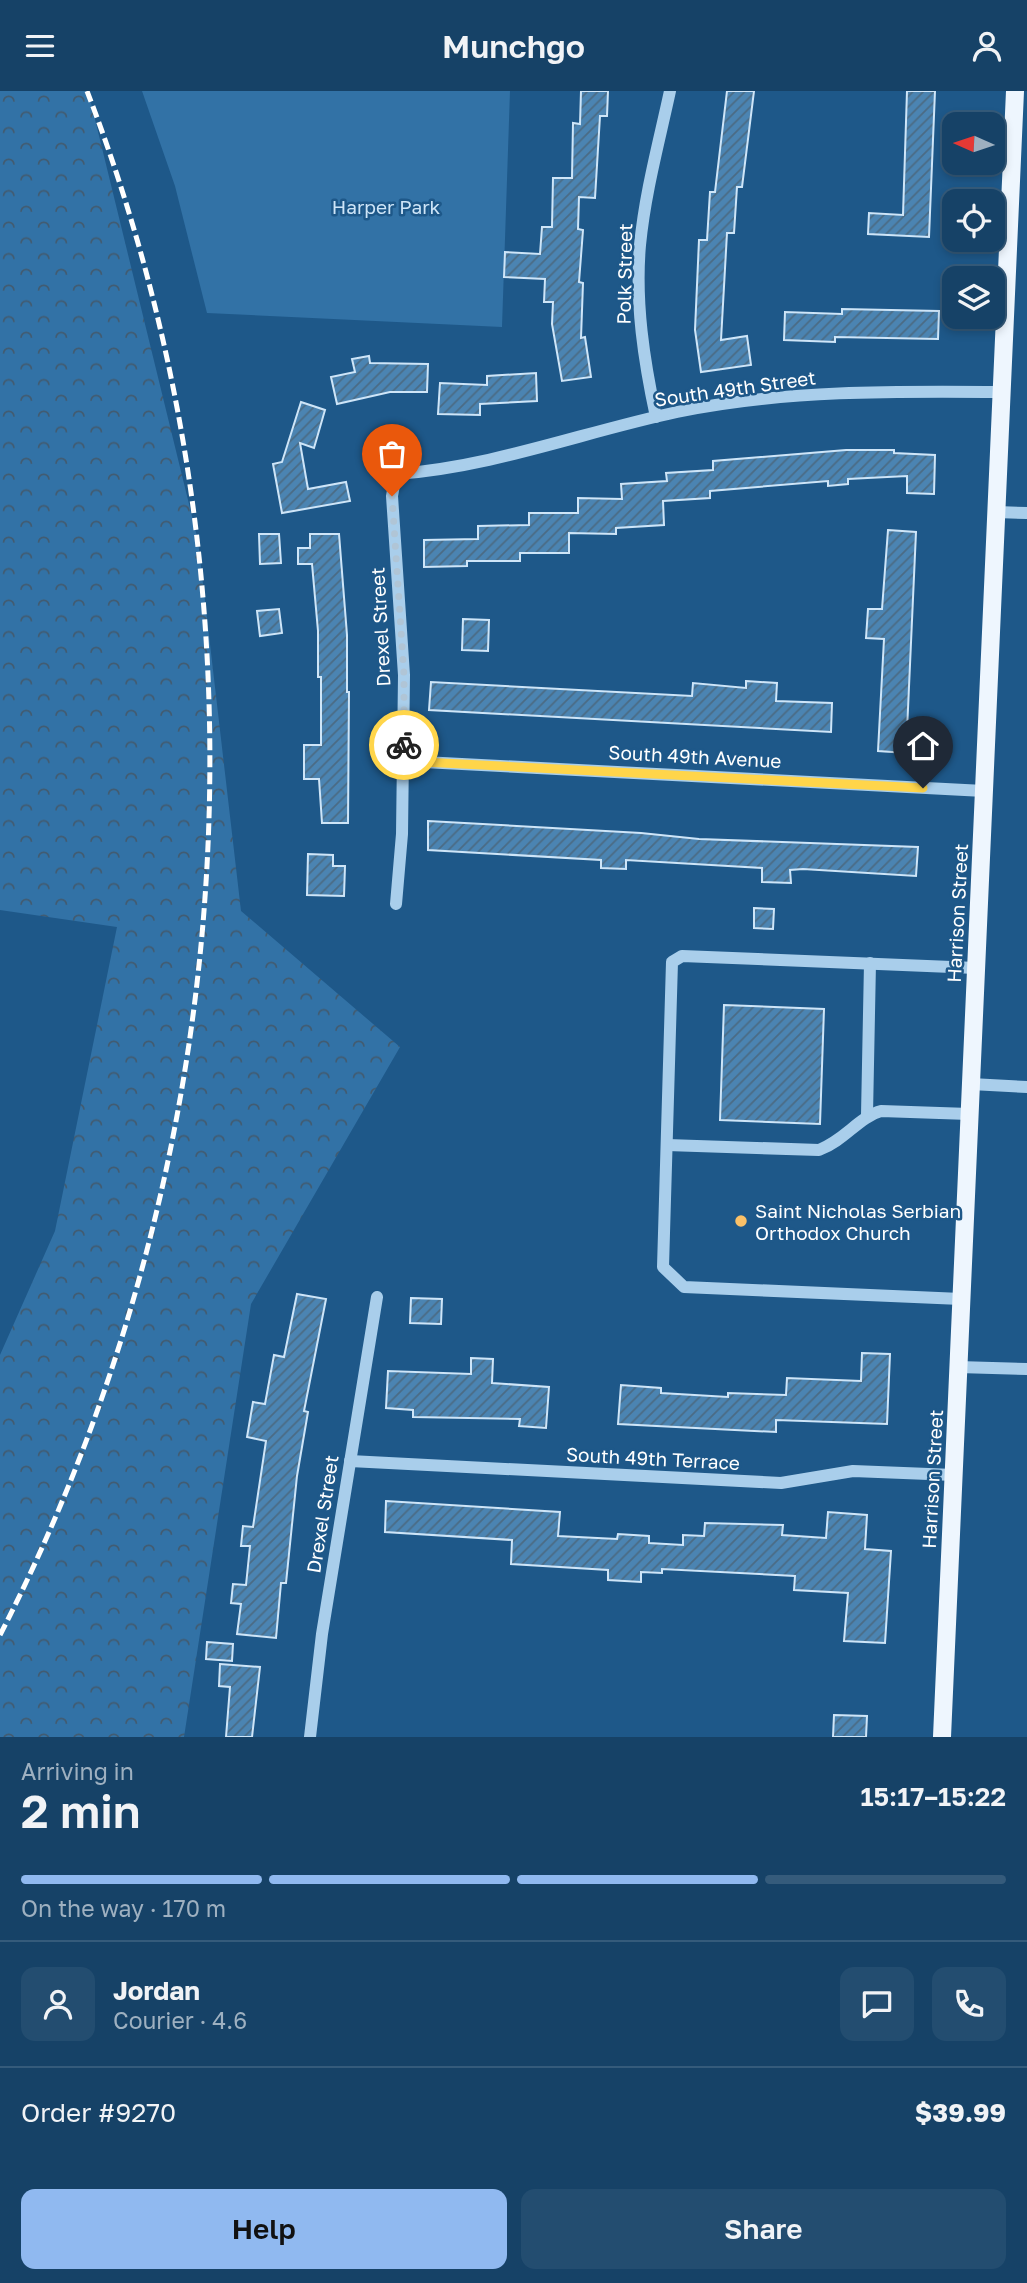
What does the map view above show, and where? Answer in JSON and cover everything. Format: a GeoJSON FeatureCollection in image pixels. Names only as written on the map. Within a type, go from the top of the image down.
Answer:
{"type":"FeatureCollection","features":[{"type":"Feature","properties":{"kind":"main road","name":"Harrison Street"},"geometry":{"type":"LineString","coordinates":[[942,1737],[1015,91]]}},
{"type":"Feature","properties":{"kind":"street","name":"Polk Street"},"geometry":{"type":"LineString","coordinates":[[656,417],[640,327],[640,246],[670,91]]}},
{"type":"Feature","properties":{"kind":"street","name":"South 49th Street"},"geometry":{"type":"LineString","coordinates":[[396,474],[505,458],[656,417],[764,399],[848,393],[1002,392]]}},
{"type":"Feature","properties":{"kind":"street","name":"Drexel Street"},"geometry":{"type":"LineString","coordinates":[[396,474],[392,496],[404,675],[404,761],[396,904]]}},
{"type":"Feature","properties":{"kind":"street"},"geometry":{"type":"LineString","coordinates":[[996,512],[1027,513]]}},
{"type":"Feature","properties":{"kind":"street","name":"South 49th Avenue"},"geometry":{"type":"LineString","coordinates":[[404,761],[984,791]]}},
{"type":"Feature","properties":{"kind":"street"},"geometry":{"type":"LineString","coordinates":[[961,1299],[684,1287],[663,1267],[672,963],[682,956],[976,968]]}},
{"type":"Feature","properties":{"kind":"street"},"geometry":{"type":"LineString","coordinates":[[867,1115],[870,963]]}},
{"type":"Feature","properties":{"kind":"street"},"geometry":{"type":"LineString","coordinates":[[971,1084],[1027,1087]]}},
{"type":"Feature","properties":{"kind":"street"},"geometry":{"type":"LineString","coordinates":[[667,1145],[819,1150],[837,1143],[867,1115],[881,1111],[969,1114]]}},
{"type":"Feature","properties":{"kind":"street","name":"Drexel Street"},"geometry":{"type":"LineString","coordinates":[[310,1737],[322,1634],[377,1297]]}},
{"type":"Feature","properties":{"kind":"street"},"geometry":{"type":"LineString","coordinates":[[958,1367],[1027,1369]]}},
{"type":"Feature","properties":{"kind":"street","name":"South 49th Terrace"},"geometry":{"type":"LineString","coordinates":[[351,1461],[781,1483],[853,1471],[954,1475]]}},
{"type":"Feature","properties":{"kind":"green space"},"geometry":{"type":"Polygon","coordinates":[[[0,91],[85,91],[90,99],[198,541],[241,911],[400,1047],[251,1304],[184,1737],[0,1737],[0,1355],[55,1231],[117,927],[0,910],[0,91]]]}},
{"type":"Feature","properties":{"kind":"green space","name":"Harper Park"},"geometry":{"type":"Polygon","coordinates":[[[142,91],[510,91],[502,327],[207,313],[175,186],[142,91]]]}},
{"type":"Feature","properties":{"kind":"building"},"geometry":{"type":"Polygon","coordinates":[[[581,91],[608,91],[607,116],[600,116],[595,198],[579,197],[578,229],[583,230],[579,282],[583,283],[581,338],[585,337],[591,377],[562,381],[552,324],[553,302],[544,302],[545,279],[504,277],[505,252],[540,254],[542,227],[552,227],[553,178],[572,178],[573,123],[580,124],[581,91]]]}},
{"type":"Feature","properties":{"kind":"building"},"geometry":{"type":"Polygon","coordinates":[[[727,91],[754,91],[742,187],[737,187],[734,233],[727,233],[721,340],[747,336],[751,365],[701,372],[695,330],[699,240],[707,240],[710,192],[715,192],[727,91]]]}},
{"type":"Feature","properties":{"kind":"building"},"geometry":{"type":"Polygon","coordinates":[[[907,91],[935,91],[929,237],[868,234],[869,213],[903,215],[907,91]]]}},
{"type":"Feature","properties":{"kind":"building"},"geometry":{"type":"Polygon","coordinates":[[[842,309],[939,311],[938,339],[835,337],[835,342],[784,340],[785,312],[842,314],[842,309]]]}},
{"type":"Feature","properties":{"kind":"building"},"geometry":{"type":"Polygon","coordinates":[[[369,356],[370,363],[428,364],[427,392],[390,392],[337,404],[331,377],[355,372],[352,359],[369,356]]]}},
{"type":"Feature","properties":{"kind":"building"},"geometry":{"type":"Polygon","coordinates":[[[536,373],[537,401],[480,404],[480,415],[438,414],[440,383],[487,385],[487,376],[536,373]]]}},
{"type":"Feature","properties":{"kind":"building"},"geometry":{"type":"Polygon","coordinates":[[[301,402],[325,410],[314,448],[300,443],[308,489],[346,482],[350,501],[282,513],[273,464],[282,462],[301,402]]]}},
{"type":"Feature","properties":{"kind":"building"},"geometry":{"type":"Polygon","coordinates":[[[846,450],[894,450],[894,453],[935,455],[934,494],[907,493],[907,476],[848,479],[848,484],[828,486],[828,481],[710,491],[710,498],[663,501],[664,525],[616,528],[616,534],[569,533],[569,553],[520,553],[520,561],[467,561],[467,566],[424,567],[424,540],[478,539],[478,526],[529,525],[529,513],[578,513],[578,498],[622,499],[621,484],[667,481],[666,473],[713,470],[713,461],[846,450]]]}},
{"type":"Feature","properties":{"kind":"building"},"geometry":{"type":"Polygon","coordinates":[[[888,530],[916,532],[906,753],[878,751],[884,639],[866,638],[868,609],[882,609],[888,530]]]}},
{"type":"Feature","properties":{"kind":"building"},"geometry":{"type":"Polygon","coordinates":[[[259,534],[279,534],[281,563],[260,564],[259,534]]]}},
{"type":"Feature","properties":{"kind":"building"},"geometry":{"type":"Polygon","coordinates":[[[310,534],[339,534],[349,692],[348,823],[322,823],[319,779],[304,779],[304,745],[321,745],[321,677],[318,677],[318,631],[312,564],[298,564],[298,548],[310,548],[310,534]]]}},
{"type":"Feature","properties":{"kind":"building"},"geometry":{"type":"Polygon","coordinates":[[[279,609],[282,633],[260,636],[257,611],[279,609]]]}},
{"type":"Feature","properties":{"kind":"building"},"geometry":{"type":"Polygon","coordinates":[[[463,619],[489,620],[488,651],[462,650],[463,619]]]}},
{"type":"Feature","properties":{"kind":"building"},"geometry":{"type":"Polygon","coordinates":[[[746,681],[777,683],[776,701],[832,703],[831,732],[429,710],[431,682],[692,696],[693,683],[746,688],[746,681]]]}},
{"type":"Feature","properties":{"kind":"building"},"geometry":{"type":"Polygon","coordinates":[[[428,821],[641,833],[699,839],[918,847],[916,876],[803,869],[790,870],[791,883],[762,882],[762,868],[626,860],[626,869],[601,868],[601,860],[428,850],[428,821]]]}},
{"type":"Feature","properties":{"kind":"building"},"geometry":{"type":"Polygon","coordinates":[[[308,854],[333,855],[333,866],[345,866],[344,896],[307,895],[308,854]]]}},
{"type":"Feature","properties":{"kind":"building"},"geometry":{"type":"Polygon","coordinates":[[[754,908],[774,909],[773,929],[754,928],[754,908]]]}},
{"type":"Feature","properties":{"kind":"building"},"geometry":{"type":"Polygon","coordinates":[[[724,1005],[824,1009],[820,1124],[720,1120],[724,1005]]]}},
{"type":"Feature","properties":{"kind":"building"},"geometry":{"type":"Polygon","coordinates":[[[297,1294],[326,1299],[304,1411],[308,1412],[297,1476],[286,1583],[281,1583],[276,1638],[237,1634],[241,1604],[231,1603],[233,1584],[246,1585],[250,1546],[241,1546],[243,1526],[253,1527],[266,1441],[247,1437],[253,1402],[265,1404],[274,1355],[284,1357],[297,1294]]]}},
{"type":"Feature","properties":{"kind":"building"},"geometry":{"type":"Polygon","coordinates":[[[411,1298],[442,1299],[441,1324],[410,1323],[411,1298]]]}},
{"type":"Feature","properties":{"kind":"building"},"geometry":{"type":"Polygon","coordinates":[[[862,1353],[890,1354],[887,1424],[776,1420],[776,1432],[618,1424],[621,1385],[661,1388],[661,1393],[728,1397],[728,1393],[786,1395],[787,1378],[861,1381],[862,1353]]]}},
{"type":"Feature","properties":{"kind":"building"},"geometry":{"type":"Polygon","coordinates":[[[471,1358],[493,1359],[492,1383],[549,1387],[546,1428],[519,1426],[520,1419],[413,1417],[413,1410],[386,1408],[388,1371],[471,1374],[471,1358]]]}},
{"type":"Feature","properties":{"kind":"building"},"geometry":{"type":"Polygon","coordinates":[[[386,1501],[560,1512],[558,1536],[617,1539],[618,1534],[649,1536],[649,1543],[683,1545],[683,1535],[704,1536],[705,1523],[783,1525],[782,1535],[826,1538],[828,1512],[867,1515],[865,1549],[891,1551],[885,1643],[844,1641],[848,1593],[794,1590],[795,1576],[662,1569],[662,1573],[641,1572],[641,1582],[608,1580],[608,1570],[511,1564],[512,1540],[385,1532],[386,1501]]]}},
{"type":"Feature","properties":{"kind":"building"},"geometry":{"type":"Polygon","coordinates":[[[207,1642],[233,1644],[232,1661],[206,1659],[207,1642]]]}},
{"type":"Feature","properties":{"kind":"building"},"geometry":{"type":"Polygon","coordinates":[[[220,1664],[260,1667],[252,1737],[226,1737],[230,1687],[219,1686],[220,1664]]]}},
{"type":"Feature","properties":{"kind":"building"},"geometry":{"type":"Polygon","coordinates":[[[834,1715],[867,1716],[866,1737],[833,1737],[834,1715]]]}},
{"type":"Feature","properties":{"kind":"railway"},"geometry":{"type":"LineString","coordinates":[[0,1635],[81,1454],[143,1265],[185,1070],[207,872],[208,673],[189,476],[148,281],[87,91]]}},
{"type":"Feature","properties":{"kind":"way so far"},"geometry":{"type":"LineString","coordinates":[[392,496],[404,675],[404,745]]}},
{"type":"Feature","properties":{"kind":"place","name":"Saint Nicholas Serbian Orthodox Church"},"geometry":{"type":"Point","coordinates":[741,1221]}},
{"type":"Feature","properties":{"kind":"route"},"geometry":{"type":"LineString","coordinates":[[404,745],[404,761],[429,760],[923,788]]}}]}
